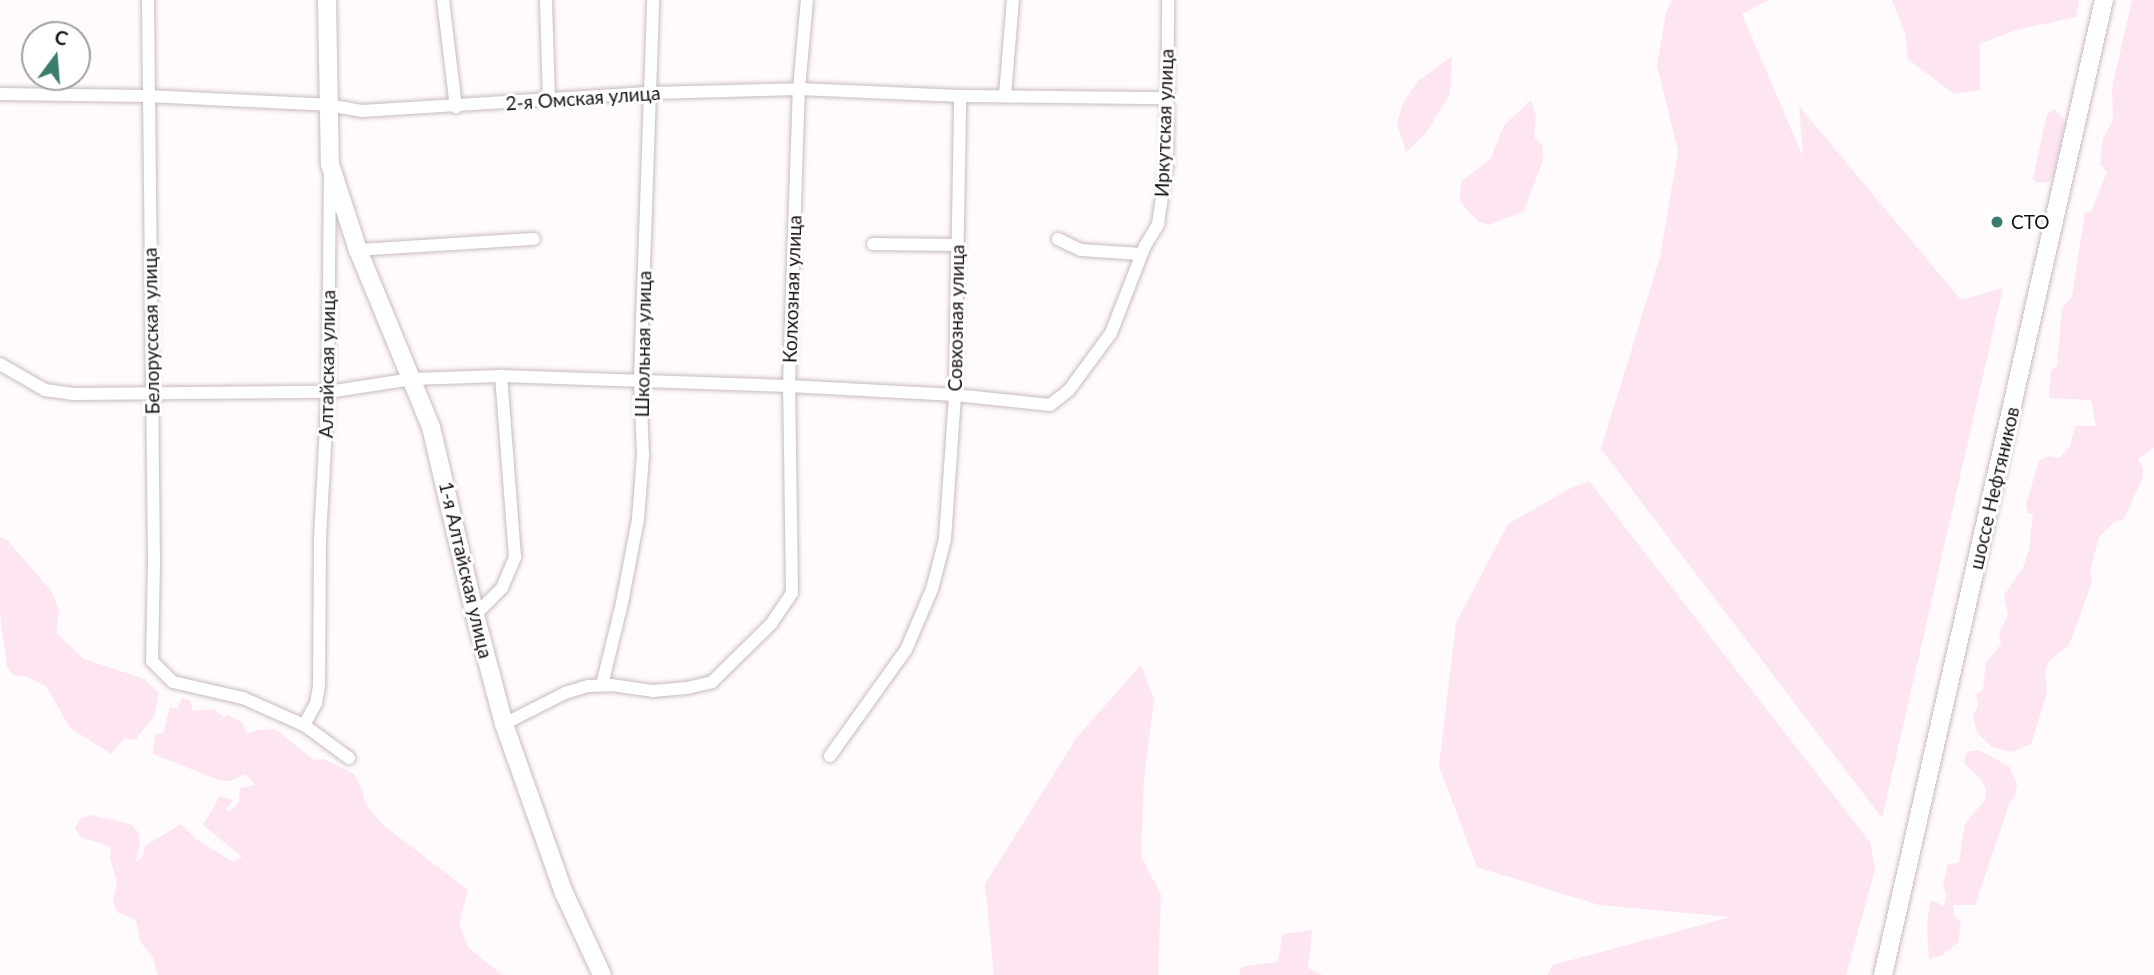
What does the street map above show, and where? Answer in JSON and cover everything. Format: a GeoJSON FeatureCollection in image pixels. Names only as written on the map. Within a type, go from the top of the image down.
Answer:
{"type":"FeatureCollection","features":[{"type":"Feature","properties":{"kind":"street","name":"Белорусская улица"},"geometry":{"type":"LineString","coordinates":[[148,0],[152,662],[173,682],[243,698],[304,725]]}},
{"type":"Feature","properties":{"kind":"street","name":"Алтайская улица"},"geometry":{"type":"LineString","coordinates":[[304,725],[316,703],[320,686],[320,538],[328,392],[330,164],[327,0]]}},
{"type":"Feature","properties":{"kind":"street"},"geometry":{"type":"LineString","coordinates":[[443,0],[456,107]]}},
{"type":"Feature","properties":{"kind":"street"},"geometry":{"type":"LineString","coordinates":[[546,0],[549,99]]}},
{"type":"Feature","properties":{"kind":"street","name":"Школьная улица"},"geometry":{"type":"LineString","coordinates":[[602,685],[622,603],[638,519],[643,455],[640,379],[653,0]]}},
{"type":"Feature","properties":{"kind":"street","name":"Колхозная улица"},"geometry":{"type":"LineString","coordinates":[[602,685],[660,691],[712,682],[771,624],[789,601],[794,578],[789,386],[799,89],[807,0]]}},
{"type":"Feature","properties":{"kind":"street"},"geometry":{"type":"LineString","coordinates":[[1005,95],[1013,0]]}},
{"type":"Feature","properties":{"kind":"street","name":"Иркутская улица"},"geometry":{"type":"LineString","coordinates":[[955,394],[1043,407],[1057,402],[1111,333],[1141,254],[1160,216],[1167,163],[1168,0]]}},
{"type":"Feature","properties":{"kind":"street","name":"шоссе Нефтяников"},"geometry":{"type":"LineString","coordinates":[[1883,975],[2104,0]]}},
{"type":"Feature","properties":{"kind":"street","name":"2-я Омская улица"},"geometry":{"type":"LineString","coordinates":[[0,94],[147,96],[328,104],[362,111],[651,93],[799,89],[960,96],[1167,98]]}},
{"type":"Feature","properties":{"kind":"street","name":"Совхозная улица"},"geometry":{"type":"LineString","coordinates":[[830,756],[906,650],[932,589],[945,539],[955,394],[960,96]]}},
{"type":"Feature","properties":{"kind":"street","name":"1-я Алтайская улица"},"geometry":{"type":"LineString","coordinates":[[330,164],[358,250],[412,379],[437,448],[475,615],[504,724],[564,892],[602,975]]}},
{"type":"Feature","properties":{"kind":"street"},"geometry":{"type":"LineString","coordinates":[[358,250],[534,239]]}},
{"type":"Feature","properties":{"kind":"street"},"geometry":{"type":"LineString","coordinates":[[1058,239],[1081,250],[1141,254]]}},
{"type":"Feature","properties":{"kind":"street"},"geometry":{"type":"LineString","coordinates":[[873,244],[957,245]]}},
{"type":"Feature","properties":{"kind":"street"},"geometry":{"type":"LineString","coordinates":[[0,364],[33,385],[60,394],[328,392],[412,379],[501,376],[640,379],[955,394]]}},
{"type":"Feature","properties":{"kind":"street"},"geometry":{"type":"LineString","coordinates":[[475,615],[502,588],[515,557],[501,376]]}},
{"type":"Feature","properties":{"kind":"street"},"geometry":{"type":"LineString","coordinates":[[504,724],[565,693],[602,685]]}},
{"type":"Feature","properties":{"kind":"street"},"geometry":{"type":"LineString","coordinates":[[304,725],[349,758]]}},
{"type":"Feature","properties":{"kind":"shaded area"},"geometry":{"type":"Polygon","coordinates":[[[1672,0],[1768,0],[1742,14],[1803,157],[1799,106],[1961,300],[2003,288],[1882,818],[1601,449],[1660,257],[1678,151],[1657,66],[1666,12],[1672,0]]]}},
{"type":"Feature","properties":{"kind":"shaded area"},"geometry":{"type":"Polygon","coordinates":[[[1892,0],[2079,0],[2076,17],[2016,30],[1980,44],[1980,90],[1954,94],[1908,59],[1905,33],[1892,0]]]}},
{"type":"Feature","properties":{"kind":"shaded area"},"geometry":{"type":"Polygon","coordinates":[[[2132,0],[2154,0],[2154,447],[2138,459],[2143,469],[2142,479],[2124,519],[2114,522],[2099,537],[2090,571],[2092,582],[2069,645],[2049,661],[2045,671],[2047,693],[2031,744],[2012,752],[1992,747],[1977,733],[1973,716],[1978,706],[1976,694],[1983,690],[1986,663],[2001,644],[1999,634],[2008,615],[2004,595],[2023,568],[2029,549],[2033,513],[2028,514],[2026,504],[2039,461],[2048,456],[2059,458],[2070,446],[2075,426],[2096,426],[2091,400],[2049,398],[2051,370],[2057,366],[2062,308],[2072,297],[2085,212],[2091,212],[2107,172],[2100,164],[2103,138],[2113,120],[2112,88],[2132,0]]]}},
{"type":"Feature","properties":{"kind":"shaded area"},"geometry":{"type":"Polygon","coordinates":[[[1452,56],[1450,94],[1426,133],[1406,152],[1397,123],[1404,101],[1418,81],[1452,56]]]}},
{"type":"Feature","properties":{"kind":"shaded area"},"geometry":{"type":"Polygon","coordinates":[[[1531,100],[1536,118],[1534,137],[1542,145],[1543,160],[1524,211],[1489,225],[1479,222],[1460,202],[1461,182],[1491,158],[1504,125],[1531,100]]]}},
{"type":"Feature","properties":{"kind":"shaded area"},"geometry":{"type":"Polygon","coordinates":[[[2054,109],[2063,118],[2065,125],[2053,178],[2049,182],[2036,183],[2033,178],[2047,114],[2054,109]]]}},
{"type":"Feature","properties":{"kind":"shaded area"},"geometry":{"type":"Polygon","coordinates":[[[1589,481],[1870,842],[1875,869],[1846,975],[1547,975],[1553,965],[1731,917],[1599,905],[1477,867],[1439,766],[1456,623],[1508,524],[1569,489],[1589,481]]]}},
{"type":"Feature","properties":{"kind":"shaded area"},"geometry":{"type":"Polygon","coordinates":[[[0,537],[7,540],[52,592],[59,612],[56,633],[84,659],[144,679],[159,693],[155,715],[135,740],[125,738],[111,754],[70,728],[46,686],[27,677],[13,675],[7,667],[0,614],[0,537]]]}},
{"type":"Feature","properties":{"kind":"shaded area"},"geometry":{"type":"Polygon","coordinates":[[[1141,665],[1154,699],[1144,779],[1141,856],[1161,895],[1158,975],[994,975],[985,884],[1077,737],[1141,665]]]}},
{"type":"Feature","properties":{"kind":"shaded area"},"geometry":{"type":"Polygon","coordinates":[[[182,698],[190,700],[193,711],[213,709],[224,717],[227,715],[242,722],[247,734],[257,730],[275,729],[314,760],[324,759],[354,774],[365,803],[383,825],[468,890],[459,924],[468,947],[502,975],[158,975],[153,958],[140,941],[136,920],[117,912],[113,902],[117,882],[110,858],[111,847],[81,837],[75,828],[80,819],[90,815],[131,824],[138,832],[140,843],[136,862],[143,856],[145,846],[181,824],[196,839],[233,862],[242,857],[203,825],[220,796],[233,800],[226,810],[230,812],[239,802],[240,788],[255,785],[245,774],[230,781],[219,780],[153,754],[155,734],[163,733],[170,707],[178,708],[182,698]]]}},
{"type":"Feature","properties":{"kind":"shaded area"},"geometry":{"type":"Polygon","coordinates":[[[1978,750],[2009,766],[2017,785],[2015,795],[2009,804],[1975,905],[1953,905],[1954,915],[1961,923],[1958,943],[1942,955],[1929,959],[1927,925],[1931,900],[1944,906],[1946,895],[1943,884],[1948,864],[1959,863],[1965,824],[1985,800],[1986,789],[1980,778],[1964,763],[1967,752],[1978,750]]]}},
{"type":"Feature","properties":{"kind":"shaded area"},"geometry":{"type":"Polygon","coordinates":[[[1312,930],[1308,968],[1322,975],[1240,975],[1240,969],[1246,966],[1278,962],[1283,934],[1312,930]]]}},
{"type":"Feature","properties":{"kind":"place","name":"СТО"},"geometry":{"type":"Point","coordinates":[1997,222]}}]}
